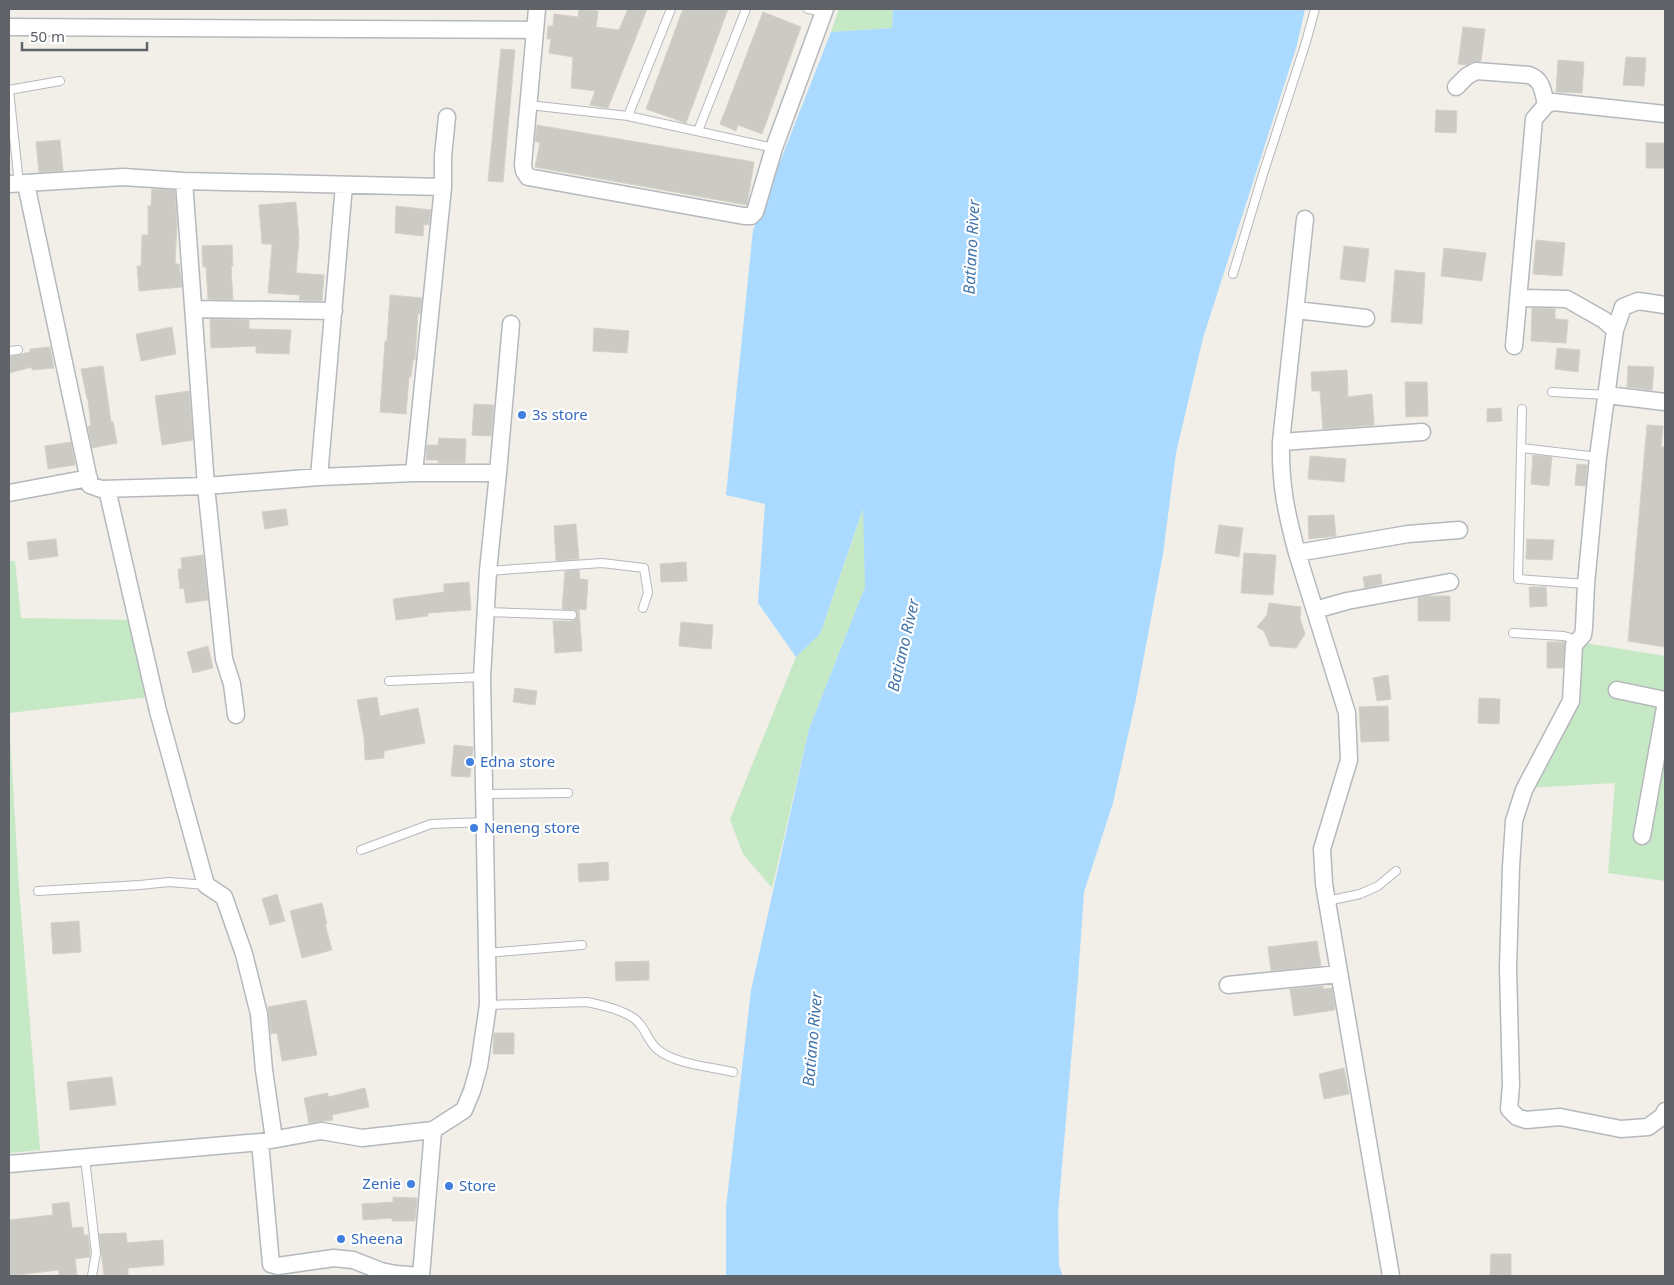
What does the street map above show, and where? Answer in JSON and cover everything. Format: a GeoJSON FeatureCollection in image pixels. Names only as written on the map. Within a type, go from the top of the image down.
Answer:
{"type":"FeatureCollection","features":[{"type":"Feature","properties":{"kind":"street"},"geometry":{"type":"LineString","coordinates":[[537,9],[523,164],[524,171],[528,177],[744,216],[751,216],[754,212],[774,148],[825,10]]}},
{"type":"Feature","properties":{"kind":"street"},"geometry":{"type":"LineString","coordinates":[[9,27],[534,30]]}},
{"type":"Feature","properties":{"kind":"street"},"geometry":{"type":"LineString","coordinates":[[1456,87],[1467,76],[1476,71],[1529,75],[1541,83],[1546,105]]}},
{"type":"Feature","properties":{"kind":"street"},"geometry":{"type":"LineString","coordinates":[[1514,346],[1534,119],[1546,105],[1553,102],[1665,114]]}},
{"type":"Feature","properties":{"kind":"street"},"geometry":{"type":"LineString","coordinates":[[414,473],[443,187],[443,156],[447,117]]}},
{"type":"Feature","properties":{"kind":"street"},"geometry":{"type":"LineString","coordinates":[[443,187],[184,182],[123,177],[18,184],[90,485],[107,489],[206,486],[319,477],[414,473],[498,473]]}},
{"type":"Feature","properties":{"kind":"street"},"geometry":{"type":"LineString","coordinates":[[184,182],[206,486],[224,659],[232,684],[236,716]]}},
{"type":"Feature","properties":{"kind":"street"},"geometry":{"type":"LineString","coordinates":[[319,477],[344,185]]}},
{"type":"Feature","properties":{"kind":"street"},"geometry":{"type":"LineString","coordinates":[[1305,219],[1281,442],[1282,492],[1286,515],[1347,712],[1350,760],[1322,849],[1324,884],[1391,1276]]}},
{"type":"Feature","properties":{"kind":"street"},"geometry":{"type":"LineString","coordinates":[[1519,298],[1567,299],[1604,320],[1615,330]]}},
{"type":"Feature","properties":{"kind":"street"},"geometry":{"type":"LineString","coordinates":[[1665,305],[1638,301],[1623,307],[1615,330],[1598,457],[1583,635],[1574,645],[1571,701],[1524,790],[1514,821],[1510,867],[1508,968],[1511,1085],[1509,1109],[1517,1117],[1526,1120],[1560,1117],[1621,1130],[1648,1127],[1663,1116],[1665,1111]]}},
{"type":"Feature","properties":{"kind":"street"},"geometry":{"type":"LineString","coordinates":[[194,308],[334,311]]}},
{"type":"Feature","properties":{"kind":"street"},"geometry":{"type":"LineString","coordinates":[[1296,310],[1366,318]]}},
{"type":"Feature","properties":{"kind":"street"},"geometry":{"type":"LineString","coordinates":[[9,1164],[267,1141],[321,1131],[362,1138],[432,1130],[464,1110],[479,1066],[488,1004],[482,677],[488,571],[511,324]]}},
{"type":"Feature","properties":{"kind":"street"},"geometry":{"type":"LineString","coordinates":[[1607,395],[1665,402]]}},
{"type":"Feature","properties":{"kind":"street"},"geometry":{"type":"LineString","coordinates":[[1281,442],[1422,432]]}},
{"type":"Feature","properties":{"kind":"street"},"geometry":{"type":"LineString","coordinates":[[10,489],[89,478]]}},
{"type":"Feature","properties":{"kind":"street"},"geometry":{"type":"LineString","coordinates":[[107,489],[158,712],[206,885],[224,897],[244,954],[259,1014],[264,1070],[271,1264],[278,1266],[334,1258],[353,1260],[381,1271],[421,1276],[432,1130]]}},
{"type":"Feature","properties":{"kind":"street"},"geometry":{"type":"LineString","coordinates":[[1297,552],[1408,534],[1459,530]]}},
{"type":"Feature","properties":{"kind":"street"},"geometry":{"type":"LineString","coordinates":[[1316,610],[1347,601],[1450,582]]}},
{"type":"Feature","properties":{"kind":"street"},"geometry":{"type":"LineString","coordinates":[[1617,690],[1665,700]]}},
{"type":"Feature","properties":{"kind":"street"},"geometry":{"type":"LineString","coordinates":[[1642,836],[1665,708]]}},
{"type":"Feature","properties":{"kind":"street"},"geometry":{"type":"LineString","coordinates":[[1228,985],[1339,974]]}},
{"type":"Feature","properties":{"kind":"lane"},"geometry":{"type":"LineString","coordinates":[[628,116],[671,9]]}},
{"type":"Feature","properties":{"kind":"lane"},"geometry":{"type":"LineString","coordinates":[[698,131],[746,9]]}},
{"type":"Feature","properties":{"kind":"lane"},"geometry":{"type":"LineString","coordinates":[[808,9],[825,10]]}},
{"type":"Feature","properties":{"kind":"lane"},"geometry":{"type":"LineString","coordinates":[[1233,274],[1315,9]]}},
{"type":"Feature","properties":{"kind":"lane"},"geometry":{"type":"LineString","coordinates":[[18,184],[9,90],[60,81]]}},
{"type":"Feature","properties":{"kind":"lane"},"geometry":{"type":"LineString","coordinates":[[529,105],[628,116],[774,148]]}},
{"type":"Feature","properties":{"kind":"lane"},"geometry":{"type":"LineString","coordinates":[[9,351],[18,350]]}},
{"type":"Feature","properties":{"kind":"lane"},"geometry":{"type":"LineString","coordinates":[[1552,392],[1607,395]]}},
{"type":"Feature","properties":{"kind":"lane"},"geometry":{"type":"LineString","coordinates":[[1522,409],[1518,579],[1586,584]]}},
{"type":"Feature","properties":{"kind":"lane"},"geometry":{"type":"LineString","coordinates":[[1522,448],[1598,457]]}},
{"type":"Feature","properties":{"kind":"lane"},"geometry":{"type":"LineString","coordinates":[[488,571],[602,563],[644,568],[648,593],[643,608]]}},
{"type":"Feature","properties":{"kind":"lane"},"geometry":{"type":"LineString","coordinates":[[486,612],[572,615]]}},
{"type":"Feature","properties":{"kind":"lane"},"geometry":{"type":"LineString","coordinates":[[1513,633],[1564,636],[1577,640]]}},
{"type":"Feature","properties":{"kind":"lane"},"geometry":{"type":"LineString","coordinates":[[389,681],[482,677]]}},
{"type":"Feature","properties":{"kind":"lane"},"geometry":{"type":"LineString","coordinates":[[485,794],[568,793]]}},
{"type":"Feature","properties":{"kind":"lane"},"geometry":{"type":"LineString","coordinates":[[361,850],[431,824],[485,822]]}},
{"type":"Feature","properties":{"kind":"lane"},"geometry":{"type":"LineString","coordinates":[[1327,901],[1360,894],[1378,886],[1396,871]]}},
{"type":"Feature","properties":{"kind":"lane"},"geometry":{"type":"LineString","coordinates":[[38,891],[169,882],[206,885]]}},
{"type":"Feature","properties":{"kind":"lane"},"geometry":{"type":"LineString","coordinates":[[487,953],[582,945]]}},
{"type":"Feature","properties":{"kind":"lane"},"geometry":{"type":"LineString","coordinates":[[488,1004],[586,1002],[602,1005],[631,1016],[657,1049],[674,1058],[733,1072]]}},
{"type":"Feature","properties":{"kind":"lane"},"geometry":{"type":"LineString","coordinates":[[84,1158],[96,1253],[92,1276]]}},
{"type":"Feature","properties":{"kind":"green space"},"geometry":{"type":"Polygon","coordinates":[[[839,9],[893,9],[892,28],[831,32],[839,9]]]}},
{"type":"Feature","properties":{"kind":"green space"},"geometry":{"type":"Polygon","coordinates":[[[864,507],[865,587],[809,729],[772,888],[743,854],[730,819],[796,657],[820,634],[864,507]]]}},
{"type":"Feature","properties":{"kind":"green space"},"geometry":{"type":"Polygon","coordinates":[[[9,561],[15,561],[21,618],[135,620],[150,697],[9,713],[9,561]]]}},
{"type":"Feature","properties":{"kind":"green space"},"geometry":{"type":"Polygon","coordinates":[[[1579,642],[1665,656],[1665,881],[1608,873],[1615,783],[1527,788],[1574,704],[1579,642]]]}},
{"type":"Feature","properties":{"kind":"green space"},"geometry":{"type":"Polygon","coordinates":[[[9,718],[19,887],[40,1150],[9,1153],[9,718]]]}},
{"type":"Feature","properties":{"kind":"water","name":"Batiano River"},"geometry":{"type":"Polygon","coordinates":[[[893,9],[1305,9],[1297,45],[1203,338],[1176,453],[1163,554],[1136,699],[1113,803],[1084,892],[1058,1213],[1059,1266],[1063,1276],[726,1276],[726,1207],[751,990],[809,729],[865,587],[863,509],[820,634],[796,657],[758,603],[765,504],[726,495],[753,230],[831,32],[892,28],[893,9]]]}},
{"type":"Feature","properties":{"kind":"building"},"geometry":{"type":"Polygon","coordinates":[[[579,9],[598,11],[596,27],[619,30],[628,9],[647,9],[608,108],[590,105],[595,91],[571,88],[573,57],[549,53],[551,39],[547,39],[548,26],[553,26],[554,14],[578,17],[579,9]]]}},
{"type":"Feature","properties":{"kind":"building"},"geometry":{"type":"Polygon","coordinates":[[[683,9],[728,9],[686,123],[646,109],[683,9]]]}},
{"type":"Feature","properties":{"kind":"building"},"geometry":{"type":"Polygon","coordinates":[[[763,12],[801,27],[762,134],[738,125],[736,131],[720,124],[763,12]]]}},
{"type":"Feature","properties":{"kind":"building"},"geometry":{"type":"Polygon","coordinates":[[[1463,27],[1485,29],[1481,61],[1472,62],[1467,65],[1458,64],[1463,27]]]}},
{"type":"Feature","properties":{"kind":"building"},"geometry":{"type":"Polygon","coordinates":[[[501,49],[515,50],[503,182],[488,181],[501,49]]]}},
{"type":"Feature","properties":{"kind":"building"},"geometry":{"type":"Polygon","coordinates":[[[1626,57],[1646,58],[1644,86],[1623,85],[1626,57]]]}},
{"type":"Feature","properties":{"kind":"building"},"geometry":{"type":"Polygon","coordinates":[[[1558,60],[1584,62],[1582,93],[1556,92],[1558,60]]]}},
{"type":"Feature","properties":{"kind":"building"},"geometry":{"type":"Polygon","coordinates":[[[1436,110],[1457,111],[1456,133],[1435,132],[1436,110]]]}},
{"type":"Feature","properties":{"kind":"building"},"geometry":{"type":"Polygon","coordinates":[[[537,125],[754,162],[747,205],[535,167],[540,142],[535,142],[537,125]]]}},
{"type":"Feature","properties":{"kind":"building"},"geometry":{"type":"Polygon","coordinates":[[[60,140],[63,171],[39,172],[36,142],[60,140]]]}},
{"type":"Feature","properties":{"kind":"building"},"geometry":{"type":"Polygon","coordinates":[[[1646,143],[1665,143],[1665,168],[1646,168],[1646,143]]]}},
{"type":"Feature","properties":{"kind":"building"},"geometry":{"type":"Polygon","coordinates":[[[152,189],[175,190],[177,223],[175,264],[179,264],[182,287],[139,291],[137,266],[141,266],[142,235],[148,235],[148,206],[151,206],[152,189]]]}},
{"type":"Feature","properties":{"kind":"building"},"geometry":{"type":"Polygon","coordinates":[[[296,202],[299,239],[296,273],[324,275],[322,301],[299,300],[300,295],[268,293],[272,244],[262,244],[259,205],[296,202]]]}},
{"type":"Feature","properties":{"kind":"building"},"geometry":{"type":"Polygon","coordinates":[[[396,206],[431,210],[429,225],[424,224],[423,236],[395,233],[396,206]]]}},
{"type":"Feature","properties":{"kind":"building"},"geometry":{"type":"Polygon","coordinates":[[[1536,240],[1565,243],[1562,276],[1533,274],[1536,240]]]}},
{"type":"Feature","properties":{"kind":"building"},"geometry":{"type":"Polygon","coordinates":[[[232,245],[233,300],[208,299],[206,267],[203,267],[202,246],[232,245]]]}},
{"type":"Feature","properties":{"kind":"building"},"geometry":{"type":"Polygon","coordinates":[[[1344,246],[1369,249],[1365,282],[1340,279],[1344,246]]]}},
{"type":"Feature","properties":{"kind":"building"},"geometry":{"type":"Polygon","coordinates":[[[1444,248],[1486,253],[1482,281],[1441,276],[1444,248]]]}},
{"type":"Feature","properties":{"kind":"building"},"geometry":{"type":"Polygon","coordinates":[[[1395,270],[1425,273],[1422,324],[1391,322],[1395,270]]]}},
{"type":"Feature","properties":{"kind":"building"},"geometry":{"type":"Polygon","coordinates":[[[390,295],[422,298],[420,314],[418,313],[415,360],[413,360],[411,377],[409,377],[406,414],[380,412],[390,295]]]}},
{"type":"Feature","properties":{"kind":"building"},"geometry":{"type":"Polygon","coordinates":[[[1532,308],[1555,309],[1555,319],[1568,320],[1566,343],[1531,341],[1532,308]]]}},
{"type":"Feature","properties":{"kind":"building"},"geometry":{"type":"Polygon","coordinates":[[[210,319],[249,320],[249,329],[291,330],[289,354],[256,353],[256,346],[211,348],[210,319]]]}},
{"type":"Feature","properties":{"kind":"building"},"geometry":{"type":"Polygon","coordinates":[[[172,327],[176,354],[141,361],[136,334],[172,327]]]}},
{"type":"Feature","properties":{"kind":"building"},"geometry":{"type":"Polygon","coordinates":[[[594,328],[629,331],[627,353],[593,351],[594,328]]]}},
{"type":"Feature","properties":{"kind":"building"},"geometry":{"type":"Polygon","coordinates":[[[50,347],[54,368],[32,370],[32,367],[9,373],[9,357],[30,352],[30,349],[50,347]]]}},
{"type":"Feature","properties":{"kind":"building"},"geometry":{"type":"Polygon","coordinates":[[[1557,348],[1580,350],[1578,372],[1555,369],[1557,348]]]}},
{"type":"Feature","properties":{"kind":"building"},"geometry":{"type":"Polygon","coordinates":[[[103,366],[111,422],[113,422],[117,443],[92,448],[88,426],[91,426],[88,399],[81,369],[103,366]]]}},
{"type":"Feature","properties":{"kind":"building"},"geometry":{"type":"Polygon","coordinates":[[[1628,366],[1654,367],[1652,390],[1627,387],[1628,366]]]}},
{"type":"Feature","properties":{"kind":"building"},"geometry":{"type":"Polygon","coordinates":[[[1347,370],[1348,397],[1372,394],[1374,425],[1323,429],[1320,391],[1312,391],[1311,372],[1347,370]]]}},
{"type":"Feature","properties":{"kind":"building"},"geometry":{"type":"Polygon","coordinates":[[[1405,382],[1427,382],[1428,416],[1406,417],[1405,382]]]}},
{"type":"Feature","properties":{"kind":"building"},"geometry":{"type":"Polygon","coordinates":[[[189,391],[193,440],[162,445],[155,396],[189,391]]]}},
{"type":"Feature","properties":{"kind":"building"},"geometry":{"type":"Polygon","coordinates":[[[474,404],[494,405],[491,436],[472,435],[474,404]]]}},
{"type":"Feature","properties":{"kind":"building"},"geometry":{"type":"Polygon","coordinates":[[[1501,408],[1502,421],[1487,422],[1487,409],[1501,408]]]}},
{"type":"Feature","properties":{"kind":"building"},"geometry":{"type":"Polygon","coordinates":[[[1647,425],[1663,426],[1661,447],[1665,447],[1665,647],[1628,641],[1647,425]]]}},
{"type":"Feature","properties":{"kind":"building"},"geometry":{"type":"Polygon","coordinates":[[[439,438],[466,439],[465,463],[438,463],[438,460],[426,460],[427,445],[438,445],[439,438]]]}},
{"type":"Feature","properties":{"kind":"building"},"geometry":{"type":"Polygon","coordinates":[[[71,442],[75,465],[48,469],[45,446],[71,442]]]}},
{"type":"Feature","properties":{"kind":"building"},"geometry":{"type":"Polygon","coordinates":[[[1533,455],[1552,457],[1549,486],[1531,484],[1533,455]]]}},
{"type":"Feature","properties":{"kind":"building"},"geometry":{"type":"Polygon","coordinates":[[[1310,456],[1346,459],[1344,482],[1308,479],[1310,456]]]}},
{"type":"Feature","properties":{"kind":"building"},"geometry":{"type":"Polygon","coordinates":[[[1577,464],[1587,465],[1585,486],[1575,485],[1577,464]]]}},
{"type":"Feature","properties":{"kind":"building"},"geometry":{"type":"Polygon","coordinates":[[[286,509],[288,525],[265,529],[262,512],[286,509]]]}},
{"type":"Feature","properties":{"kind":"building"},"geometry":{"type":"Polygon","coordinates":[[[1334,515],[1336,536],[1309,539],[1308,516],[1334,515]]]}},
{"type":"Feature","properties":{"kind":"building"},"geometry":{"type":"Polygon","coordinates":[[[576,524],[579,559],[556,561],[554,526],[576,524]]]}},
{"type":"Feature","properties":{"kind":"building"},"geometry":{"type":"Polygon","coordinates":[[[1219,525],[1243,528],[1239,557],[1215,553],[1219,525]]]}},
{"type":"Feature","properties":{"kind":"building"},"geometry":{"type":"Polygon","coordinates":[[[56,539],[58,556],[29,560],[27,542],[56,539]]]}},
{"type":"Feature","properties":{"kind":"building"},"geometry":{"type":"Polygon","coordinates":[[[1527,539],[1554,540],[1552,560],[1526,559],[1527,539]]]}},
{"type":"Feature","properties":{"kind":"building"},"geometry":{"type":"Polygon","coordinates":[[[1244,553],[1276,555],[1273,595],[1241,593],[1244,553]]]}},
{"type":"Feature","properties":{"kind":"building"},"geometry":{"type":"Polygon","coordinates":[[[203,555],[208,600],[186,603],[184,588],[180,589],[178,569],[182,569],[181,558],[203,555]]]}},
{"type":"Feature","properties":{"kind":"building"},"geometry":{"type":"Polygon","coordinates":[[[686,562],[687,581],[661,582],[660,564],[686,562]]]}},
{"type":"Feature","properties":{"kind":"building"},"geometry":{"type":"Polygon","coordinates":[[[579,570],[580,579],[588,580],[586,610],[579,609],[582,651],[555,653],[553,621],[572,621],[578,616],[575,610],[562,609],[565,571],[579,570]]]}},
{"type":"Feature","properties":{"kind":"building"},"geometry":{"type":"Polygon","coordinates":[[[1381,574],[1382,584],[1365,588],[1363,577],[1381,574]]]}},
{"type":"Feature","properties":{"kind":"building"},"geometry":{"type":"Polygon","coordinates":[[[469,582],[471,610],[428,613],[428,616],[396,620],[393,599],[444,592],[444,584],[469,582]]]}},
{"type":"Feature","properties":{"kind":"building"},"geometry":{"type":"Polygon","coordinates":[[[1529,587],[1546,587],[1547,606],[1530,607],[1529,587]]]}},
{"type":"Feature","properties":{"kind":"building"},"geometry":{"type":"Polygon","coordinates":[[[1450,596],[1450,621],[1418,621],[1418,598],[1450,596]]]}},
{"type":"Feature","properties":{"kind":"building"},"geometry":{"type":"Polygon","coordinates":[[[1269,603],[1301,607],[1300,618],[1305,634],[1296,648],[1270,646],[1264,631],[1257,627],[1267,615],[1269,603]]]}},
{"type":"Feature","properties":{"kind":"building"},"geometry":{"type":"Polygon","coordinates":[[[681,622],[713,625],[711,649],[679,646],[681,622]]]}},
{"type":"Feature","properties":{"kind":"building"},"geometry":{"type":"Polygon","coordinates":[[[1547,642],[1565,642],[1563,668],[1547,668],[1547,642]]]}},
{"type":"Feature","properties":{"kind":"building"},"geometry":{"type":"Polygon","coordinates":[[[208,646],[213,668],[193,673],[187,652],[208,646]]]}},
{"type":"Feature","properties":{"kind":"building"},"geometry":{"type":"Polygon","coordinates":[[[1388,675],[1391,699],[1377,701],[1373,678],[1388,675]]]}},
{"type":"Feature","properties":{"kind":"building"},"geometry":{"type":"Polygon","coordinates":[[[515,688],[537,691],[535,705],[513,702],[515,688]]]}},
{"type":"Feature","properties":{"kind":"building"},"geometry":{"type":"Polygon","coordinates":[[[377,697],[380,716],[418,708],[425,743],[384,751],[384,758],[365,760],[364,737],[357,700],[377,697]]]}},
{"type":"Feature","properties":{"kind":"building"},"geometry":{"type":"Polygon","coordinates":[[[1479,698],[1500,699],[1499,724],[1478,723],[1479,698]]]}},
{"type":"Feature","properties":{"kind":"building"},"geometry":{"type":"Polygon","coordinates":[[[1388,706],[1389,741],[1361,742],[1359,707],[1388,706]]]}},
{"type":"Feature","properties":{"kind":"building"},"geometry":{"type":"Polygon","coordinates":[[[454,745],[473,747],[470,777],[451,776],[454,745]]]}},
{"type":"Feature","properties":{"kind":"building"},"geometry":{"type":"Polygon","coordinates":[[[608,862],[609,880],[579,882],[578,864],[608,862]]]}},
{"type":"Feature","properties":{"kind":"building"},"geometry":{"type":"Polygon","coordinates":[[[277,894],[285,921],[270,925],[262,899],[277,894]]]}},
{"type":"Feature","properties":{"kind":"building"},"geometry":{"type":"Polygon","coordinates":[[[322,903],[332,950],[302,958],[290,911],[322,903]]]}},
{"type":"Feature","properties":{"kind":"building"},"geometry":{"type":"Polygon","coordinates":[[[79,921],[81,952],[53,954],[51,923],[79,921]]]}},
{"type":"Feature","properties":{"kind":"building"},"geometry":{"type":"Polygon","coordinates":[[[1317,941],[1321,966],[1271,971],[1268,947],[1317,941]]]}},
{"type":"Feature","properties":{"kind":"building"},"geometry":{"type":"Polygon","coordinates":[[[649,961],[649,980],[616,981],[615,962],[649,961]]]}},
{"type":"Feature","properties":{"kind":"building"},"geometry":{"type":"Polygon","coordinates":[[[1323,986],[1323,989],[1332,988],[1335,1010],[1294,1016],[1290,989],[1323,986]]]}},
{"type":"Feature","properties":{"kind":"building"},"geometry":{"type":"Polygon","coordinates":[[[306,1000],[317,1055],[282,1061],[277,1033],[271,1034],[268,1007],[306,1000]]]}},
{"type":"Feature","properties":{"kind":"building"},"geometry":{"type":"Polygon","coordinates":[[[494,1033],[514,1033],[514,1054],[493,1054],[494,1033]]]}},
{"type":"Feature","properties":{"kind":"building"},"geometry":{"type":"Polygon","coordinates":[[[1344,1068],[1349,1094],[1324,1099],[1319,1074],[1344,1068]]]}},
{"type":"Feature","properties":{"kind":"building"},"geometry":{"type":"Polygon","coordinates":[[[112,1077],[116,1105],[70,1110],[67,1082],[112,1077]]]}},
{"type":"Feature","properties":{"kind":"building"},"geometry":{"type":"Polygon","coordinates":[[[365,1088],[369,1107],[332,1115],[333,1120],[309,1123],[304,1098],[328,1093],[328,1097],[365,1088]]]}},
{"type":"Feature","properties":{"kind":"building"},"geometry":{"type":"Polygon","coordinates":[[[393,1197],[417,1198],[415,1221],[392,1221],[392,1218],[363,1220],[362,1204],[393,1202],[393,1197]]]}},
{"type":"Feature","properties":{"kind":"building"},"geometry":{"type":"Polygon","coordinates":[[[69,1202],[72,1228],[83,1227],[84,1235],[88,1235],[90,1253],[90,1257],[75,1259],[77,1276],[59,1276],[59,1270],[9,1276],[9,1220],[53,1215],[52,1204],[69,1202]]]}},
{"type":"Feature","properties":{"kind":"building"},"geometry":{"type":"Polygon","coordinates":[[[126,1233],[127,1243],[163,1240],[164,1265],[128,1268],[128,1276],[104,1276],[99,1234],[126,1233]]]}},
{"type":"Feature","properties":{"kind":"building"},"geometry":{"type":"Polygon","coordinates":[[[1491,1254],[1511,1254],[1511,1276],[1490,1276],[1491,1254]]]}},
{"type":"Feature","properties":{"kind":"place","name":"3s store"},"geometry":{"type":"Point","coordinates":[522,415]}},
{"type":"Feature","properties":{"kind":"place","name":"Edna store"},"geometry":{"type":"Point","coordinates":[470,762]}},
{"type":"Feature","properties":{"kind":"place","name":"Neneng store"},"geometry":{"type":"Point","coordinates":[474,828]}},
{"type":"Feature","properties":{"kind":"place","name":"Zenie"},"geometry":{"type":"Point","coordinates":[411,1184]}},
{"type":"Feature","properties":{"kind":"place","name":"Store"},"geometry":{"type":"Point","coordinates":[449,1186]}},
{"type":"Feature","properties":{"kind":"place","name":"Sheena"},"geometry":{"type":"Point","coordinates":[341,1239]}}]}
